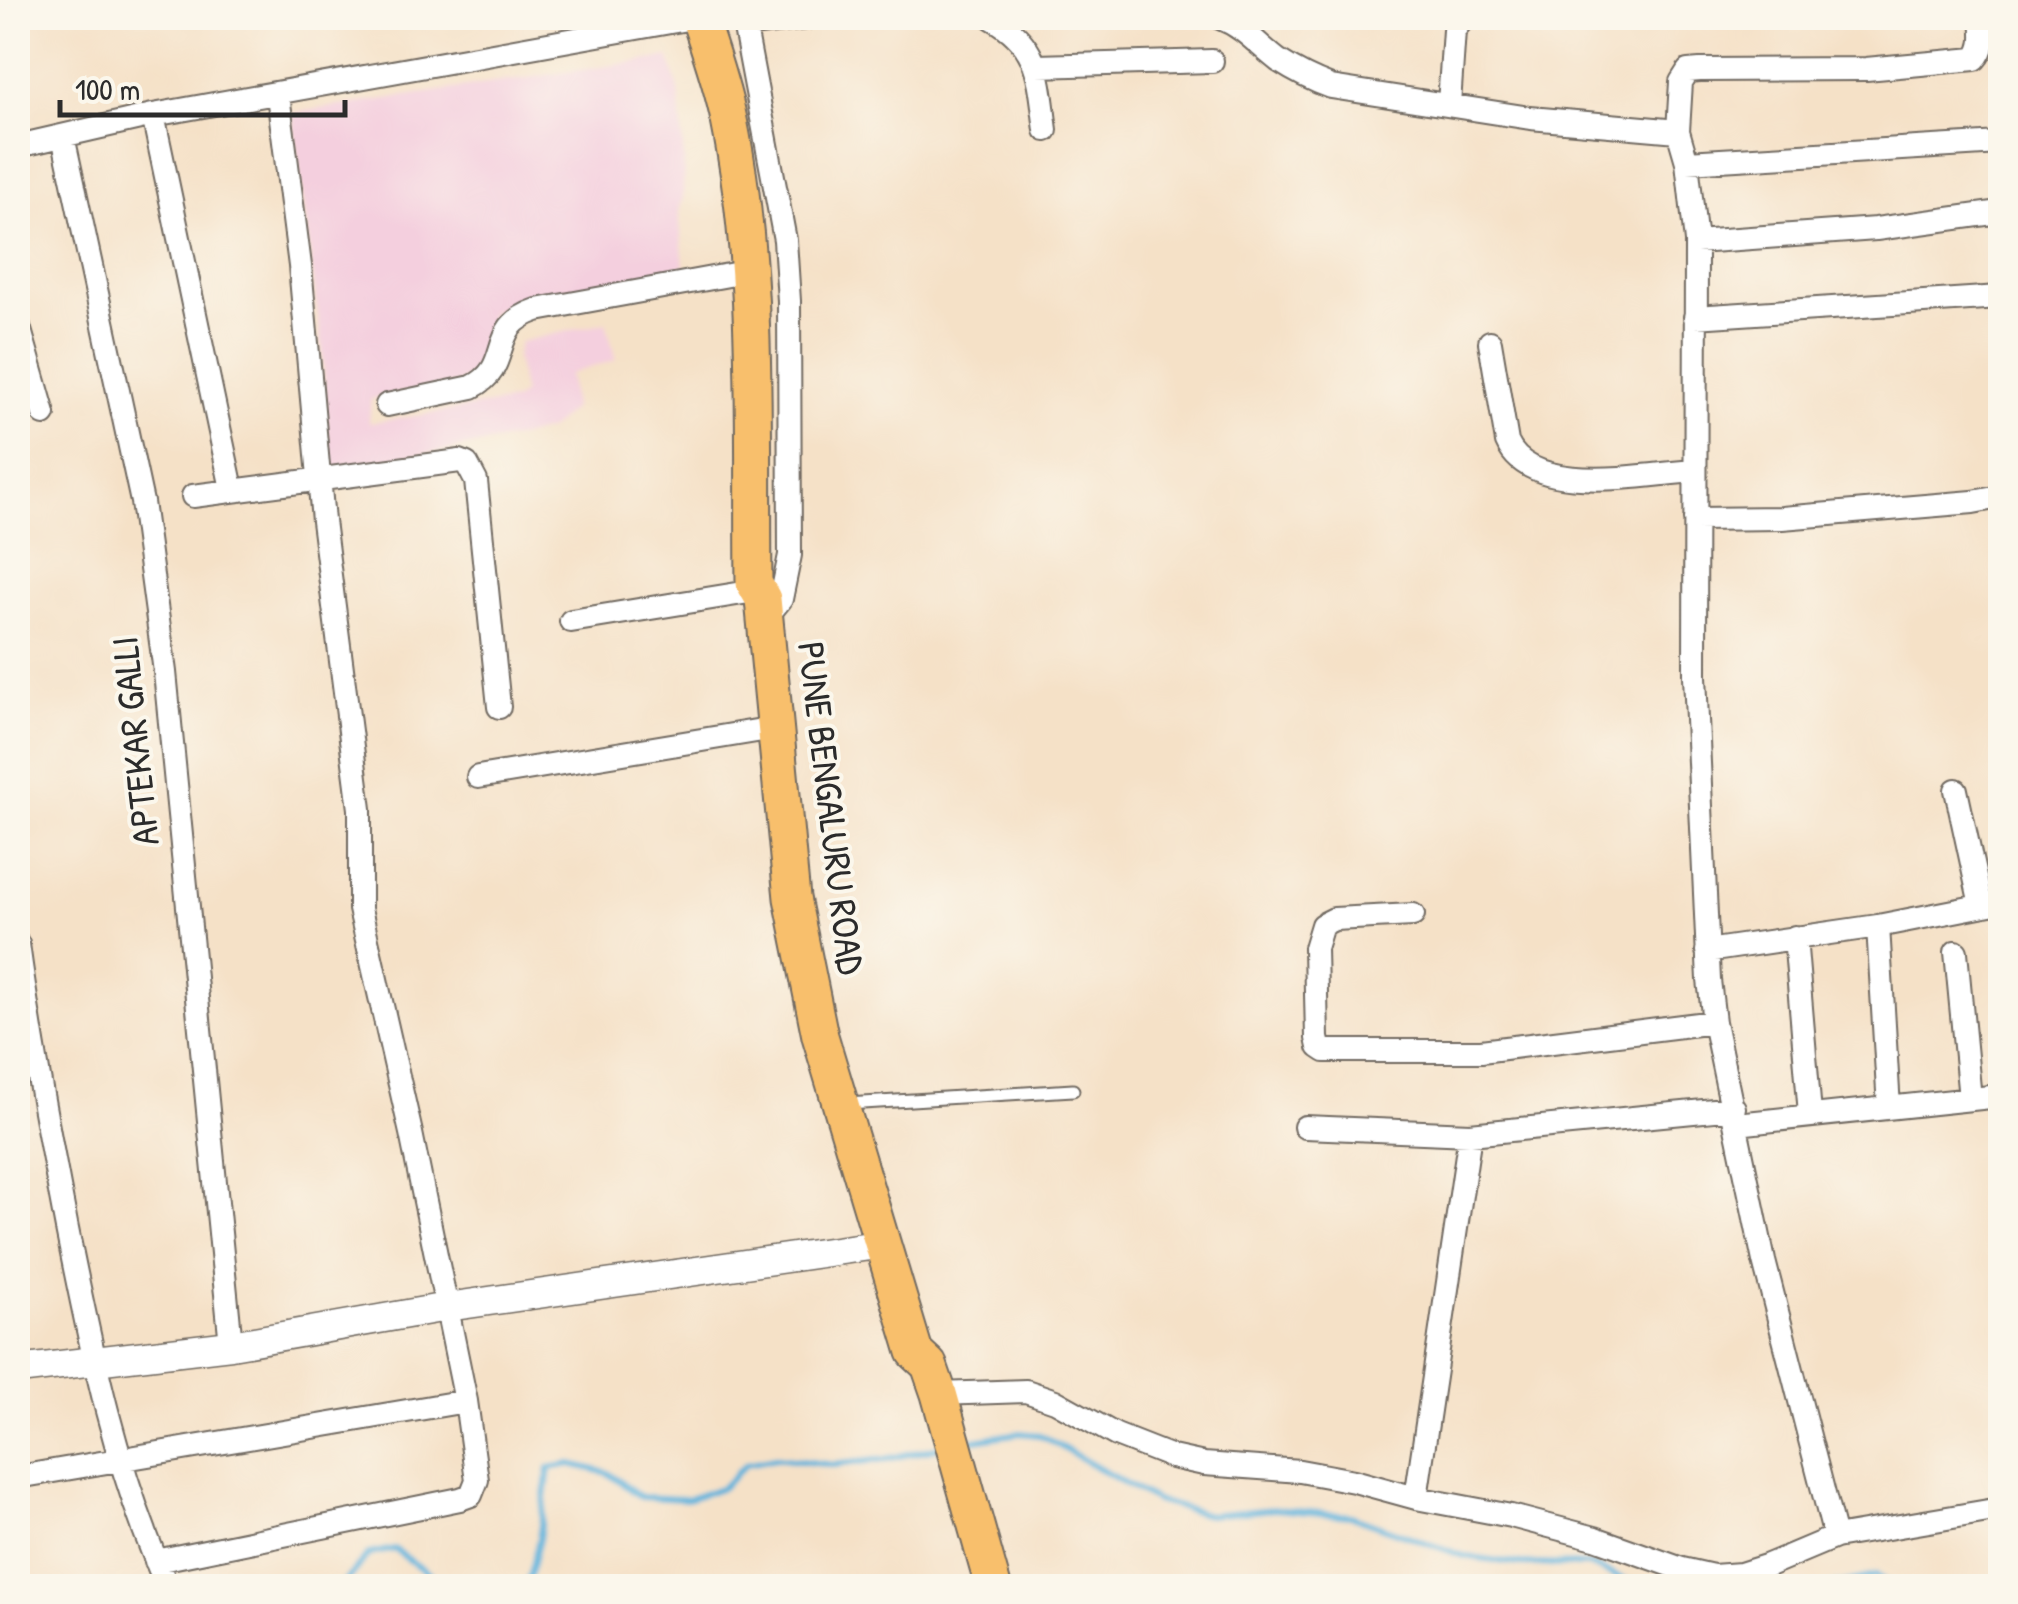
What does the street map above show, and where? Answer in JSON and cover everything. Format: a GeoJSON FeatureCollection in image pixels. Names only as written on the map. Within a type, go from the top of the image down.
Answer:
{"type":"FeatureCollection","features":[{"type":"Feature","properties":{"kind":"main road","name":"PUNE BENGALURU ROAD"},"geometry":{"type":"LineString","coordinates":[[714,19],[746,230],[754,584],[792,898],[820,1036],[915,1352],[929,1365],[952,1471],[993,1586]]}},
{"type":"Feature","properties":{"kind":"main road"},"geometry":{"type":"LineString","coordinates":[[952,1471],[976,1586]]}},
{"type":"Feature","properties":{"kind":"street"},"geometry":{"type":"LineString","coordinates":[[18,146],[154,114],[714,19],[806,18]]}},
{"type":"Feature","properties":{"kind":"street"},"geometry":{"type":"LineString","coordinates":[[992,18],[1018,37],[1037,66],[1046,130]]}},
{"type":"Feature","properties":{"kind":"street"},"geometry":{"type":"LineString","coordinates":[[1220,18],[1235,24],[1291,68],[1330,87],[1530,118],[1678,131]]}},
{"type":"Feature","properties":{"kind":"street"},"geometry":{"type":"LineString","coordinates":[[1448,104],[1454,30],[1464,18]]}},
{"type":"Feature","properties":{"kind":"street"},"geometry":{"type":"LineString","coordinates":[[1835,1537],[1764,1261],[1714,1022],[1707,951],[1695,676],[1696,242],[1687,162],[1678,131],[1681,82],[1688,71],[1866,69],[1964,62],[1981,53],[1982,18]]}},
{"type":"Feature","properties":{"kind":"street"},"geometry":{"type":"LineString","coordinates":[[572,622],[757,605],[739,567],[734,274],[722,173],[700,64],[714,19]]}},
{"type":"Feature","properties":{"kind":"street"},"geometry":{"type":"LineString","coordinates":[[1037,66],[1212,61]]}},
{"type":"Feature","properties":{"kind":"street"},"geometry":{"type":"LineString","coordinates":[[156,1561],[471,1494],[478,1480],[466,1401],[360,909],[360,809],[345,712],[300,266],[278,95]]}},
{"type":"Feature","properties":{"kind":"street"},"geometry":{"type":"LineString","coordinates":[[154,114],[232,489]]}},
{"type":"Feature","properties":{"kind":"street","name":"APTEKAR GALLI"},"geometry":{"type":"LineString","coordinates":[[63,136],[145,521],[165,672],[230,1345]]}},
{"type":"Feature","properties":{"kind":"street"},"geometry":{"type":"LineString","coordinates":[[1687,162],[2000,143]]}},
{"type":"Feature","properties":{"kind":"street"},"geometry":{"type":"LineString","coordinates":[[1696,242],[1876,230],[2000,212]]}},
{"type":"Feature","properties":{"kind":"street"},"geometry":{"type":"LineString","coordinates":[[388,405],[484,381],[516,316],[734,274]]}},
{"type":"Feature","properties":{"kind":"street"},"geometry":{"type":"LineString","coordinates":[[1695,318],[2000,297]]}},
{"type":"Feature","properties":{"kind":"street"},"geometry":{"type":"LineString","coordinates":[[18,323],[44,414]]}},
{"type":"Feature","properties":{"kind":"street"},"geometry":{"type":"LineString","coordinates":[[1490,342],[1507,442],[1512,455],[1530,468],[1548,476],[1580,478],[1695,470]]}},
{"type":"Feature","properties":{"kind":"street"},"geometry":{"type":"LineString","coordinates":[[193,496],[460,461],[473,470],[498,707]]}},
{"type":"Feature","properties":{"kind":"street"},"geometry":{"type":"LineString","coordinates":[[1695,519],[1782,518],[2000,497]]}},
{"type":"Feature","properties":{"kind":"street"},"geometry":{"type":"LineString","coordinates":[[478,778],[774,728]]}},
{"type":"Feature","properties":{"kind":"street"},"geometry":{"type":"LineString","coordinates":[[1707,951],[1878,926],[1991,904],[1956,790]]}},
{"type":"Feature","properties":{"kind":"street"},"geometry":{"type":"LineString","coordinates":[[1413,915],[1334,919],[1322,925],[1317,935],[1315,966],[1319,1047],[1325,1051],[1481,1051],[1714,1022]]}},
{"type":"Feature","properties":{"kind":"street"},"geometry":{"type":"LineString","coordinates":[[1878,926],[1889,1108]]}},
{"type":"Feature","properties":{"kind":"street"},"geometry":{"type":"LineString","coordinates":[[1796,936],[1810,1114]]}},
{"type":"Feature","properties":{"kind":"street"},"geometry":{"type":"LineString","coordinates":[[18,944],[20,986],[93,1360],[118,1459],[167,1586]]}},
{"type":"Feature","properties":{"kind":"street"},"geometry":{"type":"LineString","coordinates":[[1956,952],[1970,1100]]}},
{"type":"Feature","properties":{"kind":"street"},"geometry":{"type":"LineString","coordinates":[[1305,1127],[1470,1134],[1810,1114],[2000,1096]]}},
{"type":"Feature","properties":{"kind":"street"},"geometry":{"type":"LineString","coordinates":[[1416,1498],[1470,1134]]}},
{"type":"Feature","properties":{"kind":"street"},"geometry":{"type":"LineString","coordinates":[[18,1370],[230,1345],[446,1307],[884,1244]]}},
{"type":"Feature","properties":{"kind":"street"},"geometry":{"type":"LineString","coordinates":[[939,1415],[1026,1391],[1172,1457],[1204,1464],[1318,1474],[1528,1520],[1713,1576],[1741,1574],[1835,1537],[2000,1509]]}},
{"type":"Feature","properties":{"kind":"street"},"geometry":{"type":"LineString","coordinates":[[18,1477],[466,1401]]}},
{"type":"Feature","properties":{"kind":"lane"},"geometry":{"type":"LineString","coordinates":[[841,1104],[1073,1090]]}},
{"type":"Feature","properties":{"kind":"shaded area"},"geometry":{"type":"Polygon","coordinates":[[[669,57],[679,91],[684,160],[679,211],[684,266],[584,293],[566,291],[491,312],[489,341],[472,374],[456,384],[371,399],[369,423],[514,401],[523,393],[516,356],[520,342],[606,322],[616,360],[569,374],[573,408],[550,429],[330,471],[322,347],[292,113],[669,57]]]}},
{"type":"Feature","properties":{"kind":"waterway"},"geometry":{"type":"LineString","coordinates":[[962,1442],[1019,1433],[1040,1435],[1156,1501],[1208,1515],[1275,1509],[1351,1516],[1464,1556],[1519,1564],[1588,1565],[1640,1586]]}},
{"type":"Feature","properties":{"kind":"waterway"},"geometry":{"type":"LineString","coordinates":[[516,1586],[528,1581],[539,1539],[549,1468],[571,1464],[608,1473],[641,1497],[688,1499],[723,1487],[746,1464],[776,1458],[833,1465],[940,1447]]}},
{"type":"Feature","properties":{"kind":"waterway"},"geometry":{"type":"LineString","coordinates":[[341,1586],[369,1554],[394,1549],[446,1586]]}},
{"type":"Feature","properties":{"kind":"waterway"},"geometry":{"type":"LineString","coordinates":[[1831,1586],[1876,1576],[1892,1586]]}}]}
